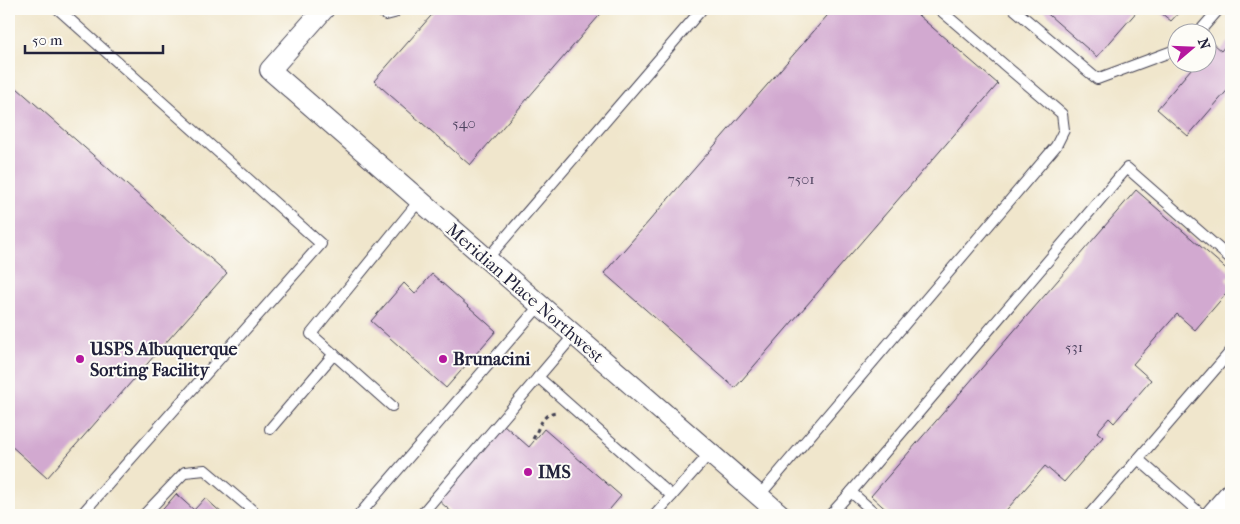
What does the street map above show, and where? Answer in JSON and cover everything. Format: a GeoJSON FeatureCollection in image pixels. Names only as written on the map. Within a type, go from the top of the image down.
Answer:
{"type":"FeatureCollection","features":[{"type":"Feature","properties":{"kind":"street","name":"Meridian Place Northwest"},"geometry":{"type":"LineString","coordinates":[[324,9],[270,70],[710,453],[768,508]]}},
{"type":"Feature","properties":{"kind":"street"},"geometry":{"type":"LineString","coordinates":[[1211,515],[1231,492]]}},
{"type":"Feature","properties":{"kind":"lane"},"geometry":{"type":"LineString","coordinates":[[58,9],[321,244],[82,515]]}},
{"type":"Feature","properties":{"kind":"lane"},"geometry":{"type":"LineString","coordinates":[[378,9],[386,16],[394,13],[397,9]]}},
{"type":"Feature","properties":{"kind":"lane"},"geometry":{"type":"LineString","coordinates":[[487,260],[702,9]]}},
{"type":"Feature","properties":{"kind":"lane"},"geometry":{"type":"LineString","coordinates":[[768,508],[1056,146],[1064,130],[1062,114],[939,9]]}},
{"type":"Feature","properties":{"kind":"lane"},"geometry":{"type":"LineString","coordinates":[[1014,9],[1098,79],[1168,53]]}},
{"type":"Feature","properties":{"kind":"lane"},"geometry":{"type":"LineString","coordinates":[[1208,22],[1219,9]]}},
{"type":"Feature","properties":{"kind":"lane"},"geometry":{"type":"LineString","coordinates":[[830,515],[1126,168],[1231,259]]}},
{"type":"Feature","properties":{"kind":"lane"},"geometry":{"type":"LineString","coordinates":[[392,406],[311,334],[420,201]]}},
{"type":"Feature","properties":{"kind":"lane"},"geometry":{"type":"LineString","coordinates":[[359,515],[540,306]]}},
{"type":"Feature","properties":{"kind":"lane"},"geometry":{"type":"LineString","coordinates":[[421,515],[574,335]]}},
{"type":"Feature","properties":{"kind":"lane"},"geometry":{"type":"LineString","coordinates":[[1089,515],[1231,351]]}},
{"type":"Feature","properties":{"kind":"lane"},"geometry":{"type":"LineString","coordinates":[[270,429],[334,354]]}},
{"type":"Feature","properties":{"kind":"lane"},"geometry":{"type":"LineString","coordinates":[[538,378],[672,496]]}},
{"type":"Feature","properties":{"kind":"lane"},"geometry":{"type":"LineString","coordinates":[[655,515],[710,453]]}},
{"type":"Feature","properties":{"kind":"lane"},"geometry":{"type":"LineString","coordinates":[[1138,459],[1202,515]]}},
{"type":"Feature","properties":{"kind":"lane"},"geometry":{"type":"LineString","coordinates":[[144,515],[185,472],[205,470],[258,515]]}},
{"type":"Feature","properties":{"kind":"lane"},"geometry":{"type":"LineString","coordinates":[[851,492],[877,515]]}},
{"type":"Feature","properties":{"kind":"path"},"geometry":{"type":"LineString","coordinates":[[533,438],[546,416],[551,412],[559,412]]}},
{"type":"Feature","properties":{"kind":"building"},"geometry":{"type":"Polygon","coordinates":[[[437,9],[605,9],[470,165],[374,81],[437,9]]]}},
{"type":"Feature","properties":{"kind":"building"},"geometry":{"type":"Polygon","coordinates":[[[833,9],[911,9],[998,84],[735,388],[604,273],[833,9]]]}},
{"type":"Feature","properties":{"kind":"building"},"geometry":{"type":"Polygon","coordinates":[[[1042,9],[1139,9],[1097,57],[1042,9]]]}},
{"type":"Feature","properties":{"kind":"building"},"geometry":{"type":"Polygon","coordinates":[[[1156,9],[1182,9],[1171,21],[1156,9]]]}},
{"type":"Feature","properties":{"kind":"building"},"geometry":{"type":"Polygon","coordinates":[[[1231,39],[1231,86],[1188,136],[1157,109],[1188,72],[1218,72],[1218,48],[1221,51],[1231,39]]]}},
{"type":"Feature","properties":{"kind":"building","name":"USPS Albuquerque Sorting Facility"},"geometry":{"type":"Polygon","coordinates":[[[9,81],[227,273],[47,478],[9,444],[9,81]]]}},
{"type":"Feature","properties":{"kind":"building"},"geometry":{"type":"Polygon","coordinates":[[[1136,190],[1231,273],[1226,280],[1231,285],[1231,288],[1195,330],[1177,314],[1133,364],[1151,380],[1114,423],[1109,418],[1097,432],[1103,437],[1064,482],[1045,466],[1002,515],[892,515],[871,496],[1136,190]]]}},
{"type":"Feature","properties":{"kind":"building","name":"Brunacini"},"geometry":{"type":"Polygon","coordinates":[[[432,274],[496,331],[446,388],[371,321],[404,283],[415,294],[432,274]]]}},
{"type":"Feature","properties":{"kind":"building","name":"IMS"},"geometry":{"type":"Polygon","coordinates":[[[504,425],[529,447],[544,429],[621,496],[605,515],[455,515],[438,500],[504,425]]]}},
{"type":"Feature","properties":{"kind":"building"},"geometry":{"type":"Polygon","coordinates":[[[176,494],[194,510],[205,498],[224,515],[158,515],[176,494]]]}},
{"type":"Feature","properties":{"kind":"place","name":"USPS Albuquerque Sorting Facility"},"geometry":{"type":"Point","coordinates":[80,359]}},
{"type":"Feature","properties":{"kind":"place","name":"Brunacini"},"geometry":{"type":"Point","coordinates":[443,359]}},
{"type":"Feature","properties":{"kind":"place","name":"IMS"},"geometry":{"type":"Point","coordinates":[528,472]}}]}
